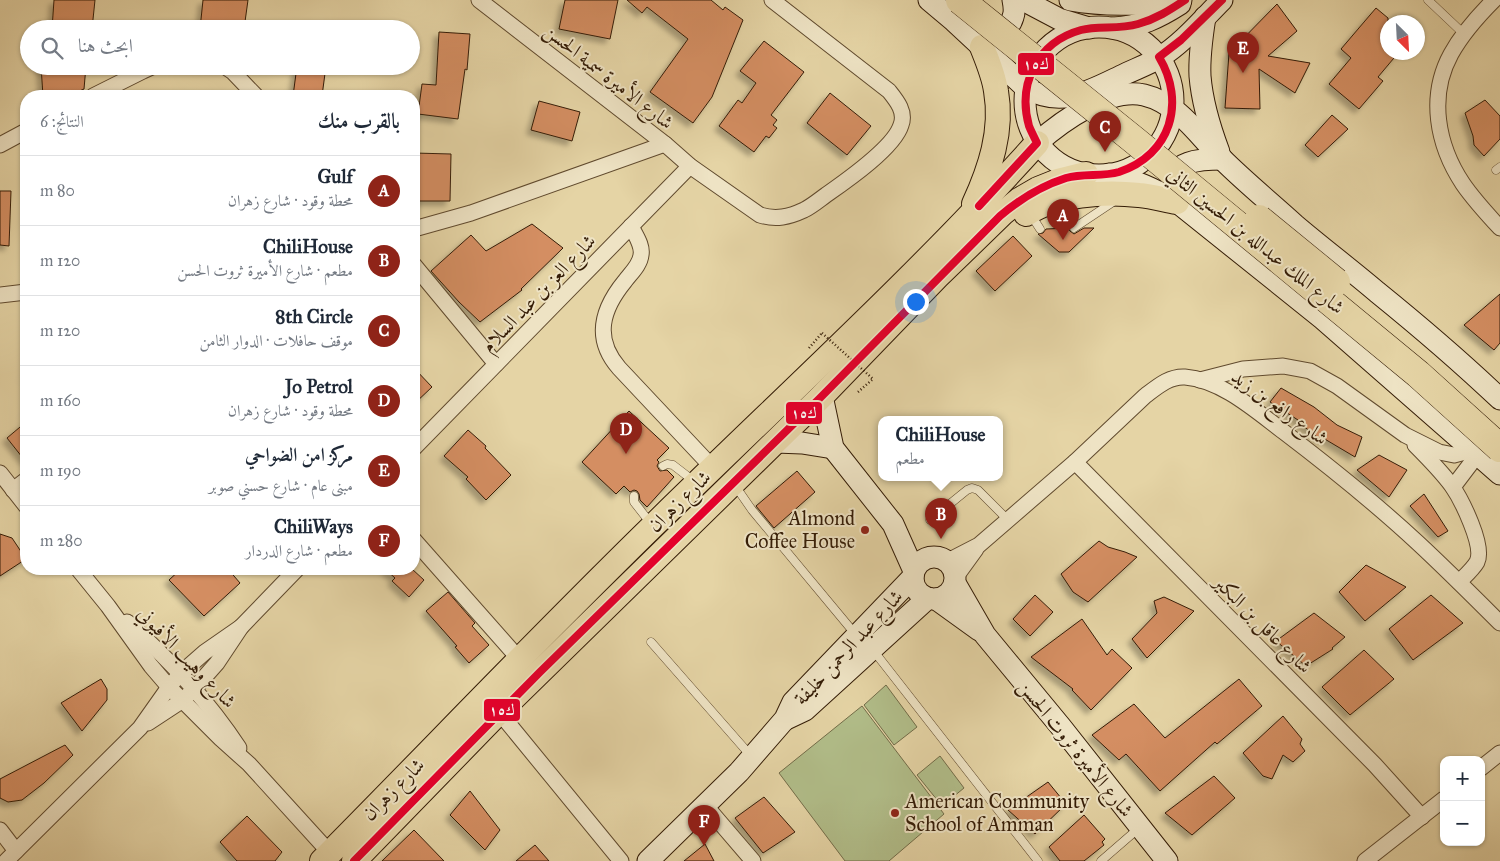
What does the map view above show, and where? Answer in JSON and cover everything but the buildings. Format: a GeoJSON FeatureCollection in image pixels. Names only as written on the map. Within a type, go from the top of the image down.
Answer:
{"type":"FeatureCollection","features":[{"type":"Feature","properties":{"kind":"highway","name":"شارع الملك عبدالله بن الحسين الثاني"},"geometry":{"type":"LineString","coordinates":[[960,0],[1134,140],[1418,374],[1484,451]]}},
{"type":"Feature","properties":{"kind":"highway","name":"شارع الملك عبدالله بن الحسين الثاني"},"geometry":{"type":"LineString","coordinates":[[987,0],[1312,262],[1435,364],[1500,423]]}},
{"type":"Feature","properties":{"kind":"main road"},"geometry":{"type":"LineString","coordinates":[[929,0],[1026,88],[1036,94],[1060,98],[1088,91],[1159,58],[1181,40],[1222,0]]}},
{"type":"Feature","properties":{"kind":"main road"},"geometry":{"type":"LineString","coordinates":[[978,43],[993,38],[1006,29],[1014,17],[1013,0]]}},
{"type":"Feature","properties":{"kind":"main road"},"geometry":{"type":"LineString","coordinates":[[1022,0],[1059,19],[1090,28]]}},
{"type":"Feature","properties":{"kind":"main road"},"geometry":{"type":"LineString","coordinates":[[1070,0],[1120,5],[1181,0]]}},
{"type":"Feature","properties":{"kind":"main road"},"geometry":{"type":"LineString","coordinates":[[1185,0],[1153,20],[1113,28],[1090,28],[1068,34],[1050,46],[1030,73],[1026,88],[1026,111],[1031,132],[1037,143],[1055,161],[1070,169],[1125,178],[1152,188],[1177,202],[1484,451],[1500,474]]}},
{"type":"Feature","properties":{"kind":"main road"},"geometry":{"type":"LineString","coordinates":[[1205,17],[1200,56],[1200,76],[1208,116],[1222,159]]}},
{"type":"Feature","properties":{"kind":"main road"},"geometry":{"type":"LineString","coordinates":[[1097,174],[1130,168],[1148,156],[1163,139],[1168,129],[1173,109],[1170,79],[1159,58],[1143,42],[1129,33],[1113,28]]}},
{"type":"Feature","properties":{"kind":"main road"},"geometry":{"type":"LineString","coordinates":[[969,217],[992,157],[998,126],[996,90],[991,69],[978,43]]}},
{"type":"Feature","properties":{"kind":"main road"},"geometry":{"type":"LineString","coordinates":[[1037,143],[1066,120],[1090,107],[1117,96],[1127,94],[1145,95],[1162,102],[1183,118],[1222,159],[1297,227],[1378,293],[1500,399]]}},
{"type":"Feature","properties":{"kind":"main road","name":"شارع زهران"},"geometry":{"type":"LineString","coordinates":[[326,857],[653,526],[969,217],[1037,143]]}},
{"type":"Feature","properties":{"kind":"main road"},"geometry":{"type":"LineString","coordinates":[[1177,202],[1172,182],[1173,176],[1180,167],[1200,160],[1222,159]]}},
{"type":"Feature","properties":{"kind":"main road","name":"شارع زهران"},"geometry":{"type":"LineString","coordinates":[[354,861],[499,712],[776,442],[937,277],[1003,213],[1019,200],[1038,189],[1058,181],[1097,174]]}},
{"type":"Feature","properties":{"kind":"main road"},"geometry":{"type":"LineString","coordinates":[[937,277],[1034,220],[1051,201],[1066,198],[1126,194],[1177,202]]}},
{"type":"Feature","properties":{"kind":"main road","name":"شارع الأميرة ثروت الحسن"},"geometry":{"type":"LineString","coordinates":[[822,396],[833,448],[893,524],[950,570],[985,635],[1167,861]]}},
{"type":"Feature","properties":{"kind":"main road"},"geometry":{"type":"LineString","coordinates":[[776,442],[802,443],[833,448]]}},
{"type":"Feature","properties":{"kind":"main road","name":"شارع الأميرة ثروت الحسن"},"geometry":{"type":"LineString","coordinates":[[893,524],[914,574],[917,590],[932,598],[985,635]]}},
{"type":"Feature","properties":{"kind":"main road","name":"شارع عبد الرحمن خليفة"},"geometry":{"type":"LineString","coordinates":[[648,861],[752,757],[785,719],[805,710],[864,642],[914,574],[919,564],[926,559],[934,557],[950,570],[948,594],[932,598],[864,642]]}},
{"type":"Feature","properties":{"kind":"street","name":"شارع الأميرة سمية الحسن"},"geometry":{"type":"LineString","coordinates":[[479,0],[665,144],[690,166],[760,215],[769,218],[779,218],[806,210],[861,170],[879,154],[899,130],[902,124],[902,115],[899,103],[889,91],[772,0]]}},
{"type":"Feature","properties":{"kind":"street"},"geometry":{"type":"LineString","coordinates":[[1494,0],[1479,15],[1451,53],[1440,84],[1437,114],[1443,142],[1452,166],[1462,182],[1500,228]]}},
{"type":"Feature","properties":{"kind":"street"},"geometry":{"type":"LineString","coordinates":[[107,90],[134,75]]}},
{"type":"Feature","properties":{"kind":"street"},"geometry":{"type":"LineString","coordinates":[[236,75],[250,90]]}},
{"type":"Feature","properties":{"kind":"street"},"geometry":{"type":"LineString","coordinates":[[0,145],[20,134]]}},
{"type":"Feature","properties":{"kind":"street"},"geometry":{"type":"LineString","coordinates":[[420,227],[471,213],[665,144]]}},
{"type":"Feature","properties":{"kind":"street","name":"شارع العز بن عبد السلام"},"geometry":{"type":"LineString","coordinates":[[420,442],[690,166]]}},
{"type":"Feature","properties":{"kind":"street"},"geometry":{"type":"LineString","coordinates":[[631,226],[640,245],[641,255],[637,266],[608,306],[603,325],[604,344],[619,368],[705,476]]}},
{"type":"Feature","properties":{"kind":"street"},"geometry":{"type":"LineString","coordinates":[[420,272],[496,364]]}},
{"type":"Feature","properties":{"kind":"street"},"geometry":{"type":"LineString","coordinates":[[0,295],[20,293]]}},
{"type":"Feature","properties":{"kind":"street"},"geometry":{"type":"LineString","coordinates":[[1200,380],[1242,369],[1275,366],[1310,371],[1337,386],[1405,436],[1442,473],[1453,488],[1476,536],[1480,549],[1478,561],[1459,582]]}},
{"type":"Feature","properties":{"kind":"street","name":"شارع رافع بن زيد"},"geometry":{"type":"LineString","coordinates":[[950,570],[1075,462],[1145,396],[1174,377],[1185,377],[1216,385],[1232,394],[1315,456],[1374,504],[1459,582],[1500,623]]}},
{"type":"Feature","properties":{"kind":"street"},"geometry":{"type":"LineString","coordinates":[[1405,436],[1446,454],[1454,455],[1484,451]]}},
{"type":"Feature","properties":{"kind":"street"},"geometry":{"type":"LineString","coordinates":[[1453,488],[1484,451]]}},
{"type":"Feature","properties":{"kind":"street","name":"شارع عاقل بن البكير"},"geometry":{"type":"LineString","coordinates":[[1075,462],[1375,765],[1422,816]]}},
{"type":"Feature","properties":{"kind":"street"},"geometry":{"type":"LineString","coordinates":[[0,473],[20,499]]}},
{"type":"Feature","properties":{"kind":"street"},"geometry":{"type":"LineString","coordinates":[[13,490],[20,485]]}},
{"type":"Feature","properties":{"kind":"street"},"geometry":{"type":"LineString","coordinates":[[420,547],[520,660]]}},
{"type":"Feature","properties":{"kind":"street","name":"شارع وهيب الأفيوني"},"geometry":{"type":"LineString","coordinates":[[83,575],[169,687],[249,764]]}},
{"type":"Feature","properties":{"kind":"street"},"geometry":{"type":"LineString","coordinates":[[140,728],[183,700],[194,689],[217,663],[241,627],[291,575]]}},
{"type":"Feature","properties":{"kind":"street","name":"شارع وهيب الأفيوني"},"geometry":{"type":"LineString","coordinates":[[108,606],[148,641],[194,689],[226,729],[249,764],[326,857]]}},
{"type":"Feature","properties":{"kind":"street"},"geometry":{"type":"LineString","coordinates":[[0,830],[11,856],[140,728],[180,674],[211,647],[241,627]]}},
{"type":"Feature","properties":{"kind":"street"},"geometry":{"type":"LineString","coordinates":[[499,712],[621,861]]}},
{"type":"Feature","properties":{"kind":"street"},"geometry":{"type":"LineString","coordinates":[[1485,765],[1500,753]]}},
{"type":"Feature","properties":{"kind":"street"},"geometry":{"type":"LineString","coordinates":[[1365,861],[1441,801]]}},
{"type":"Feature","properties":{"kind":"street"},"geometry":{"type":"LineString","coordinates":[[705,805],[753,861]]}},
{"type":"Feature","properties":{"kind":"lane"},"geometry":{"type":"LineString","coordinates":[[1428,0],[1464,34]]}},
{"type":"Feature","properties":{"kind":"lane"},"geometry":{"type":"LineString","coordinates":[[1074,228],[1126,194]]}},
{"type":"Feature","properties":{"kind":"lane"},"geometry":{"type":"LineString","coordinates":[[663,466],[667,464],[673,465],[705,476]]}},
{"type":"Feature","properties":{"kind":"lane"},"geometry":{"type":"LineString","coordinates":[[733,482],[752,510],[864,642],[1038,861]]}},
{"type":"Feature","properties":{"kind":"lane"},"geometry":{"type":"LineString","coordinates":[[930,520],[972,488],[978,490],[1008,520]]}},
{"type":"Feature","properties":{"kind":"lane"},"geometry":{"type":"LineString","coordinates":[[634,496],[634,502],[653,526]]}},
{"type":"Feature","properties":{"kind":"lane"},"geometry":{"type":"LineString","coordinates":[[651,642],[752,757]]}},
{"type":"Feature","properties":{"kind":"lane"},"geometry":{"type":"LineString","coordinates":[[1101,861],[1140,827]]}},
{"type":"Feature","properties":{"kind":"path"},"geometry":{"type":"LineString","coordinates":[[809,348],[822,333],[873,378],[858,392]]}},
{"type":"Feature","properties":{"kind":"green space"},"geometry":{"type":"Polygon","coordinates":[[[886,685],[917,727],[894,745],[864,705],[886,685]]]}},
{"type":"Feature","properties":{"kind":"green space"},"geometry":{"type":"Polygon","coordinates":[[[862,706],[944,814],[889,861],[845,861],[779,773],[862,706]]]}},
{"type":"Feature","properties":{"kind":"green space"},"geometry":{"type":"Polygon","coordinates":[[[940,756],[964,788],[942,806],[917,775],[940,756]]]}},
{"type":"Feature","properties":{"kind":"transit line","name":"ك١٥"},"geometry":{"type":"LineString","coordinates":[[979,206],[1037,143],[1029,126],[1026,95],[1034,66],[1042,54],[1053,44],[1081,30],[1123,27],[1145,22],[1185,0]]}},
{"type":"Feature","properties":{"kind":"transit line","name":"ك١٥"},"geometry":{"type":"LineString","coordinates":[[354,861],[540,672],[819,399],[1000,216],[1031,194],[1057,181],[1079,176],[1119,172],[1137,164],[1151,153],[1162,140],[1169,125],[1172,109],[1167,74],[1159,57],[1181,40],[1222,0]]}},
{"type":"Feature","properties":{"kind":"place","name":"مركز امن الضواحي"},"geometry":{"type":"Point","coordinates":[1243,73]}},
{"type":"Feature","properties":{"kind":"place","name":"8th Circle"},"geometry":{"type":"Point","coordinates":[1105,152]}},
{"type":"Feature","properties":{"kind":"place","name":"Gulf"},"geometry":{"type":"Point","coordinates":[1063,240]}},
{"type":"Feature","properties":{"kind":"place","name":"Jo Petrol"},"geometry":{"type":"Point","coordinates":[626,454]}},
{"type":"Feature","properties":{"kind":"place","name":"Almond Coffee House"},"geometry":{"type":"Point","coordinates":[865,530]}},
{"type":"Feature","properties":{"kind":"place","name":"ChiliHouse"},"geometry":{"type":"Point","coordinates":[941,539]}},
{"type":"Feature","properties":{"kind":"place","name":"American Community School of Amman"},"geometry":{"type":"Point","coordinates":[895,813]}},
{"type":"Feature","properties":{"kind":"place","name":"ChiliWays"},"geometry":{"type":"Point","coordinates":[704,846]}}]}
